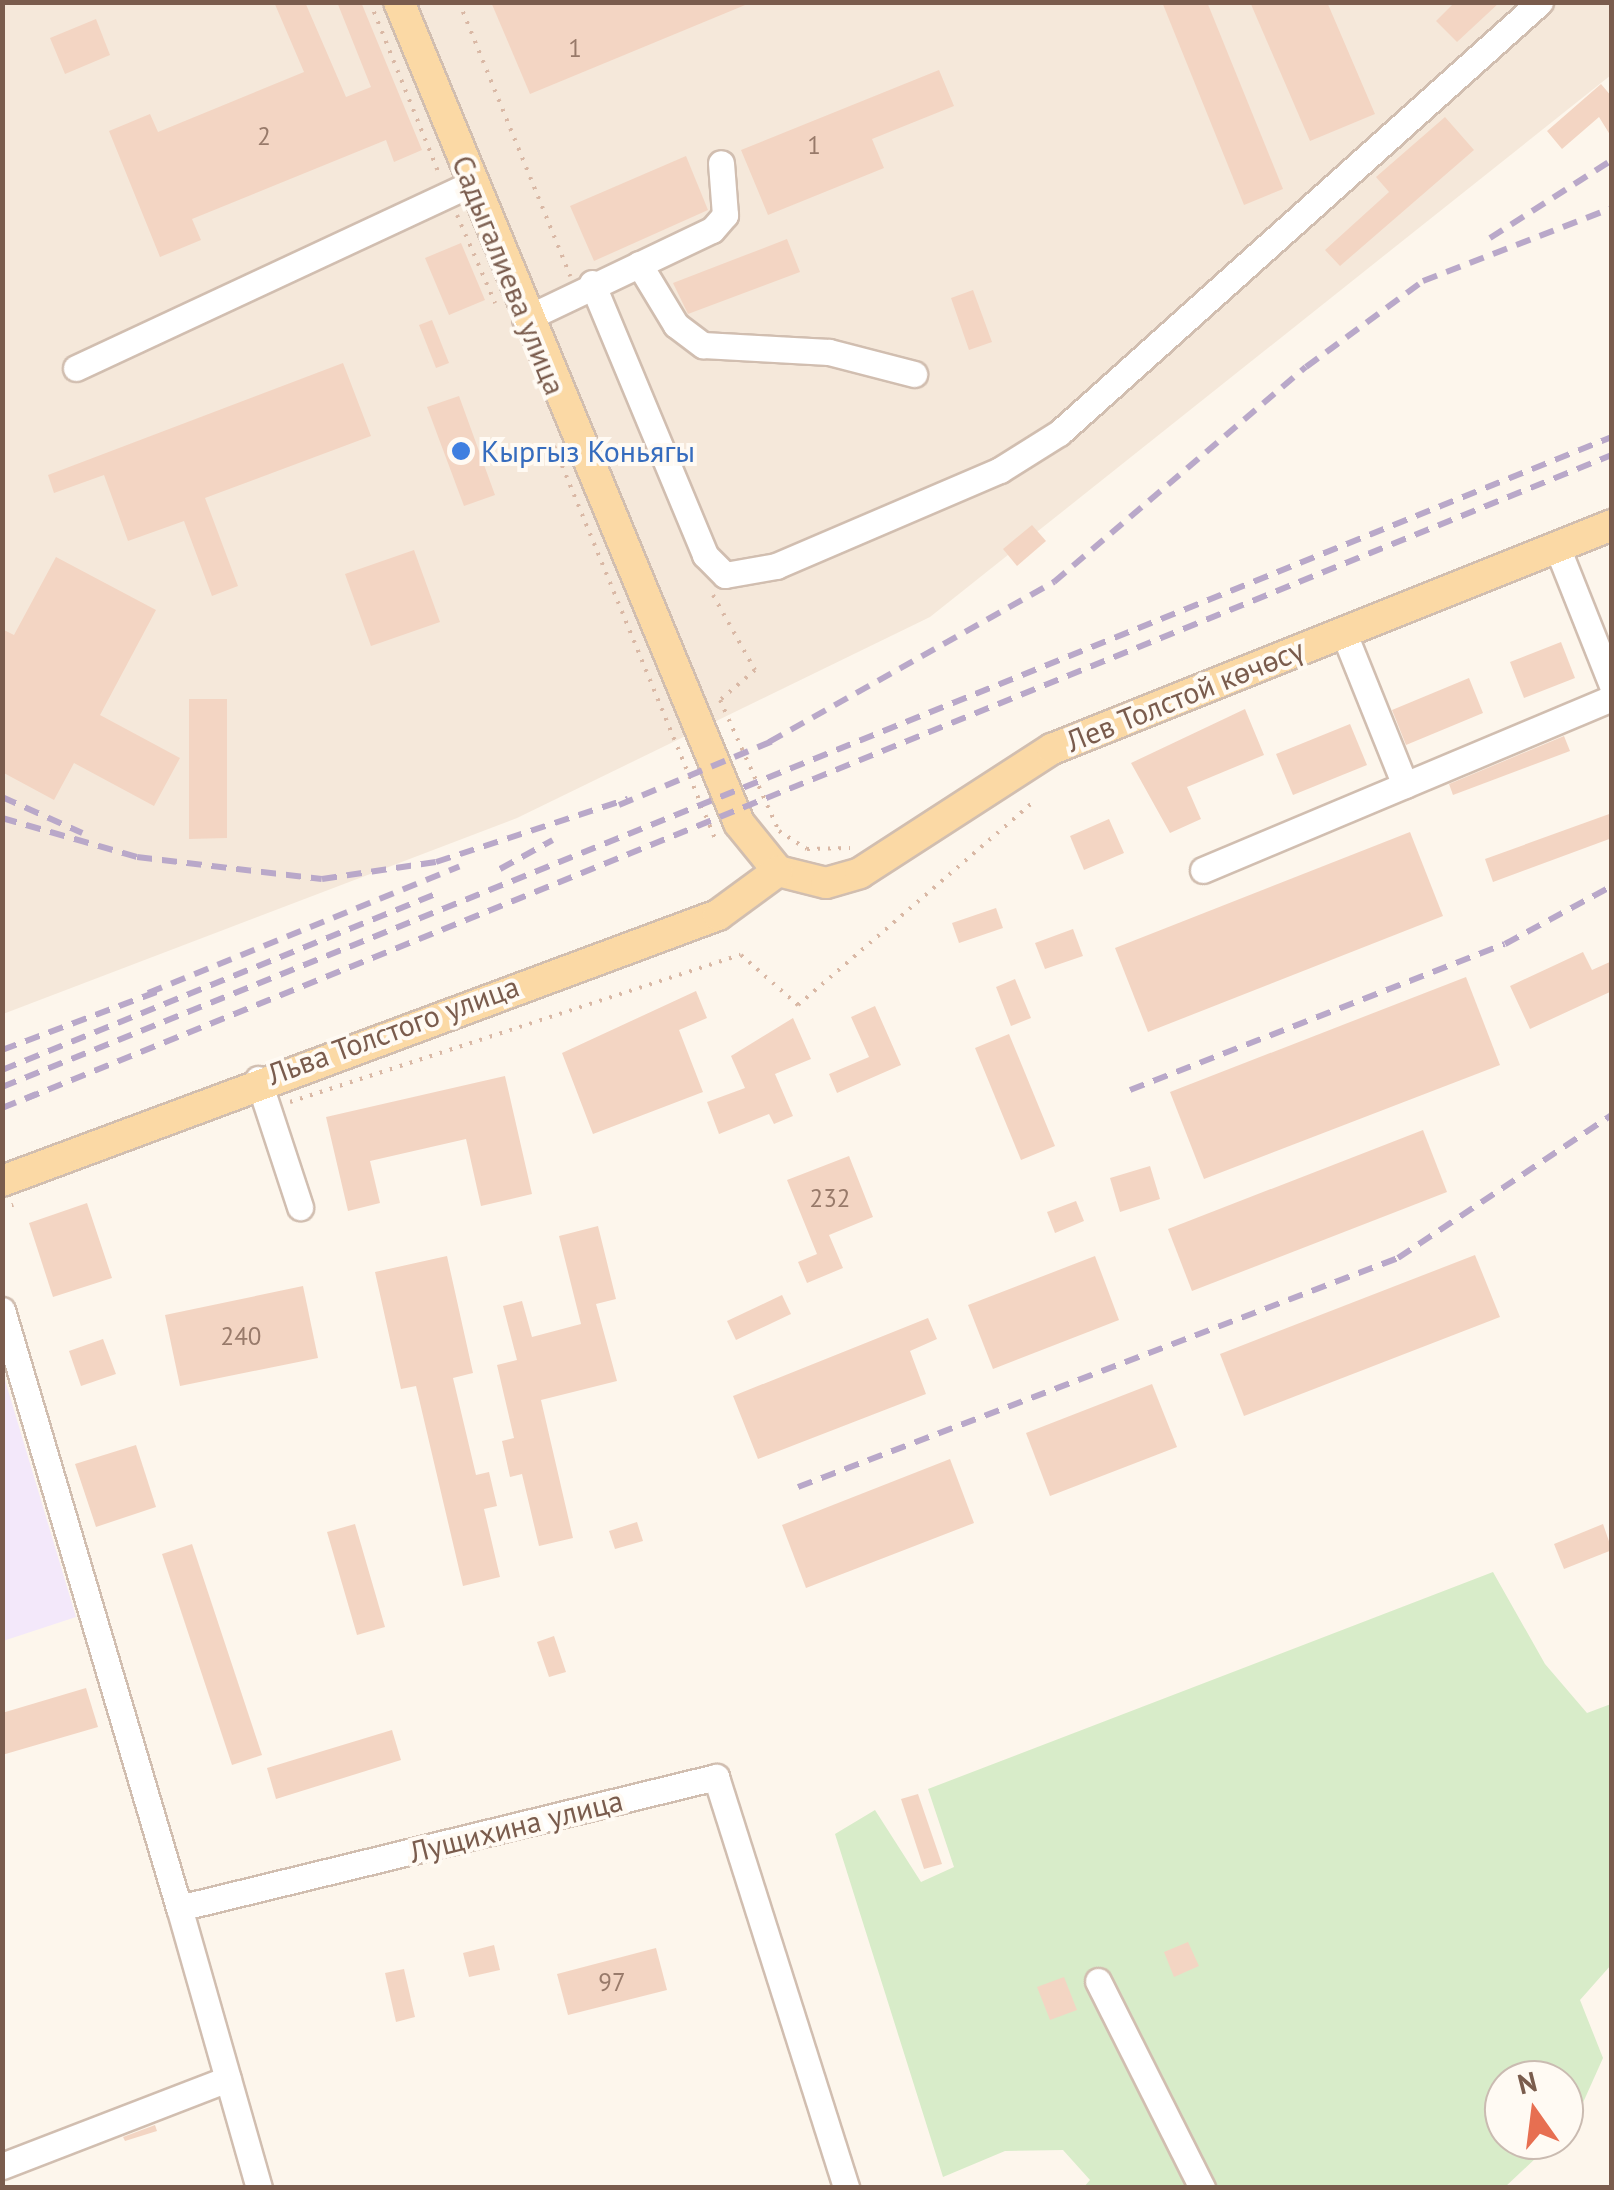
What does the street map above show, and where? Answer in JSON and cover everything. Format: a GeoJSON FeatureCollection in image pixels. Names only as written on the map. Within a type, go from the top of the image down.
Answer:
{"type":"FeatureCollection","features":[{"type":"Feature","properties":{"kind":"main road","name":"Садыгалиева улица"},"geometry":{"type":"LineString","coordinates":[[399,2],[459,188],[727,832],[778,872]]}},
{"type":"Feature","properties":{"kind":"main road","name":"Лев Толстой көчөсү"},"geometry":{"type":"LineString","coordinates":[[778,872],[826,883],[860,873],[1052,749],[1612,525]]}},
{"type":"Feature","properties":{"kind":"main road","name":"Льва Толстого улица"},"geometry":{"type":"LineString","coordinates":[[2,1181],[258,1079],[718,914],[778,872]]}},
{"type":"Feature","properties":{"kind":"street"},"geometry":{"type":"LineString","coordinates":[[592,283],[705,555],[725,575],[776,566],[1000,470],[1059,433],[1540,2]]}},
{"type":"Feature","properties":{"kind":"street"},"geometry":{"type":"LineString","coordinates":[[512,315],[639,264],[725,215],[721,163]]}},
{"type":"Feature","properties":{"kind":"street"},"geometry":{"type":"LineString","coordinates":[[76,368],[459,188]]}},
{"type":"Feature","properties":{"kind":"street"},"geometry":{"type":"LineString","coordinates":[[639,264],[676,326],[703,345],[829,352],[914,374]]}},
{"type":"Feature","properties":{"kind":"street"},"geometry":{"type":"LineString","coordinates":[[1556,547],[1612,686]]}},
{"type":"Feature","properties":{"kind":"street"},"geometry":{"type":"LineString","coordinates":[[1343,631],[1405,785]]}},
{"type":"Feature","properties":{"kind":"street"},"geometry":{"type":"LineString","coordinates":[[1203,870],[1612,698]]}},
{"type":"Feature","properties":{"kind":"street"},"geometry":{"type":"LineString","coordinates":[[258,1079],[300,1207]]}},
{"type":"Feature","properties":{"kind":"street"},"geometry":{"type":"LineString","coordinates":[[2,1310],[259,2188]]}},
{"type":"Feature","properties":{"kind":"street","name":"Лущихина улица"},"geometry":{"type":"LineString","coordinates":[[179,1908],[716,1777],[846,2188]]}},
{"type":"Feature","properties":{"kind":"street"},"geometry":{"type":"LineString","coordinates":[[1098,1981],[1202,2188]]}},
{"type":"Feature","properties":{"kind":"street"},"geometry":{"type":"LineString","coordinates":[[2,2166],[228,2079]]}},
{"type":"Feature","properties":{"kind":"path"},"geometry":{"type":"LineString","coordinates":[[370,2],[459,188],[512,315]]}},
{"type":"Feature","properties":{"kind":"path"},"geometry":{"type":"LineString","coordinates":[[551,438],[727,832]]}},
{"type":"Feature","properties":{"kind":"path"},"geometry":{"type":"LineString","coordinates":[[754,670],[720,700],[779,831],[806,849],[858,845]]}},
{"type":"Feature","properties":{"kind":"path"},"geometry":{"type":"LineString","coordinates":[[286,1104],[741,955],[798,1005],[1032,802]]}},
{"type":"Feature","properties":{"kind":"shaded area"},"geometry":{"type":"Polygon","coordinates":[[[3,3],[1611,3],[1611,75],[930,617],[517,818],[3,1014],[3,3]]]}},
{"type":"Feature","properties":{"kind":"shaded area"},"geometry":{"type":"Polygon","coordinates":[[[2,1370],[76,1617],[3,1641],[2,1641],[2,1370]]]}},
{"type":"Feature","properties":{"kind":"green space"},"geometry":{"type":"Polygon","coordinates":[[[1493,1572],[1545,1664],[1587,1713],[1611,1704],[1611,1965],[1580,2000],[1603,2058],[1584,2100],[1584,2060],[1484,2060],[1484,2160],[1534,2160],[1505,2187],[1084,2187],[1090,2180],[1063,2150],[1005,2151],[943,2177],[835,1834],[875,1810],[921,1882],[954,1867],[928,1789],[1493,1572]]]}},
{"type":"Feature","properties":{"kind":"building"},"geometry":{"type":"Polygon","coordinates":[[[274,2],[305,2],[346,97],[371,87],[337,2],[361,2],[422,150],[394,162],[386,140],[192,219],[201,240],[160,257],[109,131],[150,114],[158,132],[304,72],[274,2]]]}},
{"type":"Feature","properties":{"kind":"building"},"geometry":{"type":"Polygon","coordinates":[[[491,2],[749,2],[750,3],[530,94],[491,2]]]}},
{"type":"Feature","properties":{"kind":"building"},"geometry":{"type":"Polygon","coordinates":[[[1162,2],[1207,2],[1283,189],[1244,205],[1162,2]]]}},
{"type":"Feature","properties":{"kind":"building"},"geometry":{"type":"Polygon","coordinates":[[[1250,2],[1327,2],[1375,114],[1310,141],[1250,2]]]}},
{"type":"Feature","properties":{"kind":"building"},"geometry":{"type":"Polygon","coordinates":[[[1455,2],[1500,2],[1457,42],[1436,21],[1455,2]]]}},
{"type":"Feature","properties":{"kind":"building"},"geometry":{"type":"Polygon","coordinates":[[[96,19],[110,55],[65,74],[50,38],[96,19]]]}},
{"type":"Feature","properties":{"kind":"building"},"geometry":{"type":"Polygon","coordinates":[[[939,70],[954,106],[872,139],[884,168],[768,215],[741,150],[939,70]]]}},
{"type":"Feature","properties":{"kind":"building"},"geometry":{"type":"Polygon","coordinates":[[[1601,84],[1612,97],[1612,138],[1599,117],[1562,149],[1547,131],[1601,84]]]}},
{"type":"Feature","properties":{"kind":"building"},"geometry":{"type":"Polygon","coordinates":[[[1445,117],[1474,150],[1340,266],[1325,250],[1389,192],[1376,177],[1445,117]]]}},
{"type":"Feature","properties":{"kind":"building"},"geometry":{"type":"Polygon","coordinates":[[[686,156],[708,210],[594,261],[570,206],[686,156]]]}},
{"type":"Feature","properties":{"kind":"building"},"geometry":{"type":"Polygon","coordinates":[[[787,239],[800,272],[688,314],[673,283],[787,239]]]}},
{"type":"Feature","properties":{"kind":"building"},"geometry":{"type":"Polygon","coordinates":[[[461,243],[485,300],[449,315],[425,258],[461,243]]]}},
{"type":"Feature","properties":{"kind":"building"},"geometry":{"type":"Polygon","coordinates":[[[973,290],[992,342],[969,350],[951,298],[973,290]]]}},
{"type":"Feature","properties":{"kind":"building"},"geometry":{"type":"Polygon","coordinates":[[[432,320],[449,363],[436,368],[419,325],[432,320]]]}},
{"type":"Feature","properties":{"kind":"building"},"geometry":{"type":"Polygon","coordinates":[[[343,363],[371,436],[205,498],[238,586],[212,596],[184,521],[128,541],[104,475],[54,493],[48,475],[343,363]]]}},
{"type":"Feature","properties":{"kind":"building","name":"Кыргыз Коньягы"},"geometry":{"type":"Polygon","coordinates":[[[459,396],[495,495],[464,506],[427,407],[459,396]]]}},
{"type":"Feature","properties":{"kind":"building"},"geometry":{"type":"Polygon","coordinates":[[[1032,525],[1046,541],[1017,566],[1003,549],[1032,525]]]}},
{"type":"Feature","properties":{"kind":"building"},"geometry":{"type":"Polygon","coordinates":[[[414,550],[440,622],[371,646],[345,574],[414,550]]]}},
{"type":"Feature","properties":{"kind":"building"},"geometry":{"type":"Polygon","coordinates":[[[56,557],[156,610],[100,715],[180,758],[154,806],[74,763],[54,800],[2,772],[2,629],[14,635],[56,557]]]}},
{"type":"Feature","properties":{"kind":"building"},"geometry":{"type":"Polygon","coordinates":[[[1561,642],[1575,678],[1524,698],[1510,662],[1561,642]]]}},
{"type":"Feature","properties":{"kind":"building"},"geometry":{"type":"Polygon","coordinates":[[[1469,678],[1483,713],[1406,745],[1392,710],[1469,678]]]}},
{"type":"Feature","properties":{"kind":"building"},"geometry":{"type":"Polygon","coordinates":[[[189,699],[227,699],[227,838],[189,839],[189,699]]]}},
{"type":"Feature","properties":{"kind":"building"},"geometry":{"type":"Polygon","coordinates":[[[1245,709],[1264,755],[1187,787],[1201,819],[1170,833],[1131,763],[1245,709]]]}},
{"type":"Feature","properties":{"kind":"building"},"geometry":{"type":"Polygon","coordinates":[[[1350,724],[1367,765],[1293,795],[1276,754],[1350,724]]]}},
{"type":"Feature","properties":{"kind":"building"},"geometry":{"type":"Polygon","coordinates":[[[1564,736],[1570,751],[1453,795],[1449,784],[1564,736]]]}},
{"type":"Feature","properties":{"kind":"building"},"geometry":{"type":"Polygon","coordinates":[[[1612,813],[1612,838],[1493,882],[1485,859],[1612,813]]]}},
{"type":"Feature","properties":{"kind":"building"},"geometry":{"type":"Polygon","coordinates":[[[1109,819],[1124,853],[1084,870],[1070,836],[1109,819]]]}},
{"type":"Feature","properties":{"kind":"building"},"geometry":{"type":"Polygon","coordinates":[[[1410,832],[1443,916],[1148,1032],[1115,948],[1410,832]]]}},
{"type":"Feature","properties":{"kind":"building"},"geometry":{"type":"Polygon","coordinates":[[[996,908],[1003,928],[959,943],[952,923],[996,908]]]}},
{"type":"Feature","properties":{"kind":"building"},"geometry":{"type":"Polygon","coordinates":[[[1073,929],[1083,956],[1045,969],[1035,943],[1073,929]]]}},
{"type":"Feature","properties":{"kind":"building"},"geometry":{"type":"Polygon","coordinates":[[[1583,952],[1592,970],[1612,961],[1612,991],[1530,1029],[1510,986],[1583,952]]]}},
{"type":"Feature","properties":{"kind":"building"},"geometry":{"type":"Polygon","coordinates":[[[1466,977],[1500,1065],[1204,1179],[1170,1092],[1466,977]]]}},
{"type":"Feature","properties":{"kind":"building"},"geometry":{"type":"Polygon","coordinates":[[[1015,979],[1031,1018],[1011,1026],[996,987],[1015,979]]]}},
{"type":"Feature","properties":{"kind":"building"},"geometry":{"type":"Polygon","coordinates":[[[696,991],[707,1018],[679,1030],[703,1092],[593,1134],[562,1053],[696,991]]]}},
{"type":"Feature","properties":{"kind":"building"},"geometry":{"type":"Polygon","coordinates":[[[875,1006],[901,1065],[837,1093],[829,1074],[869,1057],[851,1017],[875,1006]]]}},
{"type":"Feature","properties":{"kind":"building"},"geometry":{"type":"Polygon","coordinates":[[[793,1018],[811,1059],[775,1074],[793,1116],[774,1124],[769,1114],[719,1134],[707,1102],[745,1088],[731,1056],[793,1018]]]}},
{"type":"Feature","properties":{"kind":"building"},"geometry":{"type":"Polygon","coordinates":[[[1009,1034],[1055,1146],[1021,1160],[975,1048],[1009,1034]]]}},
{"type":"Feature","properties":{"kind":"building"},"geometry":{"type":"Polygon","coordinates":[[[505,1076],[532,1194],[481,1206],[466,1139],[370,1161],[380,1203],[348,1211],[326,1117],[505,1076]]]}},
{"type":"Feature","properties":{"kind":"building"},"geometry":{"type":"Polygon","coordinates":[[[1423,1130],[1447,1192],[1192,1291],[1168,1229],[1423,1130]]]}},
{"type":"Feature","properties":{"kind":"building"},"geometry":{"type":"Polygon","coordinates":[[[849,1156],[873,1217],[829,1235],[843,1268],[807,1283],[798,1262],[817,1254],[787,1180],[849,1156]]]}},
{"type":"Feature","properties":{"kind":"building"},"geometry":{"type":"Polygon","coordinates":[[[1150,1166],[1160,1199],[1120,1212],[1110,1178],[1150,1166]]]}},
{"type":"Feature","properties":{"kind":"building"},"geometry":{"type":"Polygon","coordinates":[[[1076,1201],[1084,1221],[1055,1233],[1047,1212],[1076,1201]]]}},
{"type":"Feature","properties":{"kind":"building"},"geometry":{"type":"Polygon","coordinates":[[[87,1203],[112,1278],[53,1297],[29,1223],[87,1203]]]}},
{"type":"Feature","properties":{"kind":"building"},"geometry":{"type":"Polygon","coordinates":[[[598,1226],[616,1299],[596,1304],[617,1381],[541,1400],[573,1538],[539,1546],[522,1474],[510,1477],[502,1441],[514,1438],[497,1365],[517,1360],[503,1306],[522,1301],[532,1337],[581,1324],[559,1236],[598,1226]]]}},
{"type":"Feature","properties":{"kind":"building"},"geometry":{"type":"Polygon","coordinates":[[[1475,1255],[1500,1317],[1244,1416],[1220,1354],[1475,1255]]]}},
{"type":"Feature","properties":{"kind":"building"},"geometry":{"type":"Polygon","coordinates":[[[447,1256],[473,1373],[453,1378],[476,1475],[489,1472],[497,1506],[484,1509],[500,1577],[463,1586],[416,1386],[401,1389],[375,1272],[447,1256]]]}},
{"type":"Feature","properties":{"kind":"building"},"geometry":{"type":"Polygon","coordinates":[[[1095,1256],[1119,1320],[993,1369],[968,1305],[1095,1256]]]}},
{"type":"Feature","properties":{"kind":"building"},"geometry":{"type":"Polygon","coordinates":[[[303,1286],[318,1358],[180,1386],[165,1315],[303,1286]]]}},
{"type":"Feature","properties":{"kind":"building"},"geometry":{"type":"Polygon","coordinates":[[[782,1295],[791,1314],[736,1340],[727,1321],[782,1295]]]}},
{"type":"Feature","properties":{"kind":"building"},"geometry":{"type":"Polygon","coordinates":[[[928,1318],[937,1339],[910,1351],[926,1394],[758,1459],[733,1396],[928,1318]]]}},
{"type":"Feature","properties":{"kind":"building"},"geometry":{"type":"Polygon","coordinates":[[[103,1339],[116,1374],[81,1386],[69,1351],[103,1339]]]}},
{"type":"Feature","properties":{"kind":"building"},"geometry":{"type":"Polygon","coordinates":[[[1152,1384],[1177,1447],[1050,1496],[1026,1433],[1152,1384]]]}},
{"type":"Feature","properties":{"kind":"building"},"geometry":{"type":"Polygon","coordinates":[[[136,1445],[156,1507],[96,1527],[75,1464],[136,1445]]]}},
{"type":"Feature","properties":{"kind":"building"},"geometry":{"type":"Polygon","coordinates":[[[950,1459],[974,1523],[806,1588],[782,1525],[950,1459]]]}},
{"type":"Feature","properties":{"kind":"building"},"geometry":{"type":"Polygon","coordinates":[[[637,1522],[643,1541],[615,1549],[609,1531],[637,1522]]]}},
{"type":"Feature","properties":{"kind":"building"},"geometry":{"type":"Polygon","coordinates":[[[355,1524],[385,1627],[357,1635],[327,1532],[355,1524]]]}},
{"type":"Feature","properties":{"kind":"building"},"geometry":{"type":"Polygon","coordinates":[[[1603,1524],[1612,1550],[1564,1569],[1554,1544],[1603,1524]]]}},
{"type":"Feature","properties":{"kind":"building"},"geometry":{"type":"Polygon","coordinates":[[[192,1544],[262,1755],[232,1765],[162,1554],[192,1544]]]}},
{"type":"Feature","properties":{"kind":"building"},"geometry":{"type":"Polygon","coordinates":[[[554,1636],[566,1672],[549,1677],[537,1642],[554,1636]]]}},
{"type":"Feature","properties":{"kind":"building"},"geometry":{"type":"Polygon","coordinates":[[[86,1688],[98,1727],[2,1755],[2,1713],[86,1688]]]}},
{"type":"Feature","properties":{"kind":"building"},"geometry":{"type":"Polygon","coordinates":[[[392,1730],[401,1760],[276,1799],[267,1768],[392,1730]]]}},
{"type":"Feature","properties":{"kind":"building"},"geometry":{"type":"Polygon","coordinates":[[[918,1794],[942,1864],[924,1869],[901,1799],[918,1794]]]}},
{"type":"Feature","properties":{"kind":"building"},"geometry":{"type":"Polygon","coordinates":[[[1188,1942],[1199,1966],[1174,1977],[1164,1952],[1188,1942]]]}},
{"type":"Feature","properties":{"kind":"building"},"geometry":{"type":"Polygon","coordinates":[[[494,1945],[500,1970],[469,1977],[463,1953],[494,1945]]]}},
{"type":"Feature","properties":{"kind":"building"},"geometry":{"type":"Polygon","coordinates":[[[656,1948],[667,1990],[568,2015],[557,1974],[656,1948]]]}},
{"type":"Feature","properties":{"kind":"building"},"geometry":{"type":"Polygon","coordinates":[[[404,1969],[415,2017],[396,2022],[385,1973],[404,1969]]]}},
{"type":"Feature","properties":{"kind":"building"},"geometry":{"type":"Polygon","coordinates":[[[1064,1977],[1077,2010],[1050,2020],[1037,1987],[1064,1977]]]}},
{"type":"Feature","properties":{"kind":"building"},"geometry":{"type":"Polygon","coordinates":[[[155,2125],[157,2131],[125,2141],[123,2137],[155,2125]]]}},
{"type":"Feature","properties":{"kind":"railway"},"geometry":{"type":"LineString","coordinates":[[1490,238],[1612,160]]}},
{"type":"Feature","properties":{"kind":"railway"},"geometry":{"type":"LineString","coordinates":[[769,742],[1054,582],[1306,367],[1423,281],[1612,208]]}},
{"type":"Feature","properties":{"kind":"railway"},"geometry":{"type":"LineString","coordinates":[[2,1087],[1612,437]]}},
{"type":"Feature","properties":{"kind":"railway"},"geometry":{"type":"LineString","coordinates":[[25,1099],[1612,455]]}},
{"type":"Feature","properties":{"kind":"railway"},"geometry":{"type":"LineString","coordinates":[[619,805],[780,738]]}},
{"type":"Feature","properties":{"kind":"railway"},"geometry":{"type":"LineString","coordinates":[[2,797],[82,833]]}},
{"type":"Feature","properties":{"kind":"railway"},"geometry":{"type":"LineString","coordinates":[[2,818],[137,857],[322,879],[436,862],[628,799]]}},
{"type":"Feature","properties":{"kind":"railway"},"geometry":{"type":"LineString","coordinates":[[500,869],[553,840]]}},
{"type":"Feature","properties":{"kind":"railway"},"geometry":{"type":"LineString","coordinates":[[148,993],[459,867]]}},
{"type":"Feature","properties":{"kind":"railway"},"geometry":{"type":"LineString","coordinates":[[1130,1090],[1505,944],[1612,886]]}},
{"type":"Feature","properties":{"kind":"railway"},"geometry":{"type":"LineString","coordinates":[[2,1070],[436,894]]}},
{"type":"Feature","properties":{"kind":"railway"},"geometry":{"type":"LineString","coordinates":[[2,1050],[162,990]]}},
{"type":"Feature","properties":{"kind":"railway"},"geometry":{"type":"LineString","coordinates":[[2,1108],[36,1094]]}},
{"type":"Feature","properties":{"kind":"railway"},"geometry":{"type":"LineString","coordinates":[[798,1487],[1398,1258],[1612,1115]]}},
{"type":"Feature","properties":{"kind":"place","name":"Кыргыз Коньягы"},"geometry":{"type":"Point","coordinates":[461,451]}}]}
